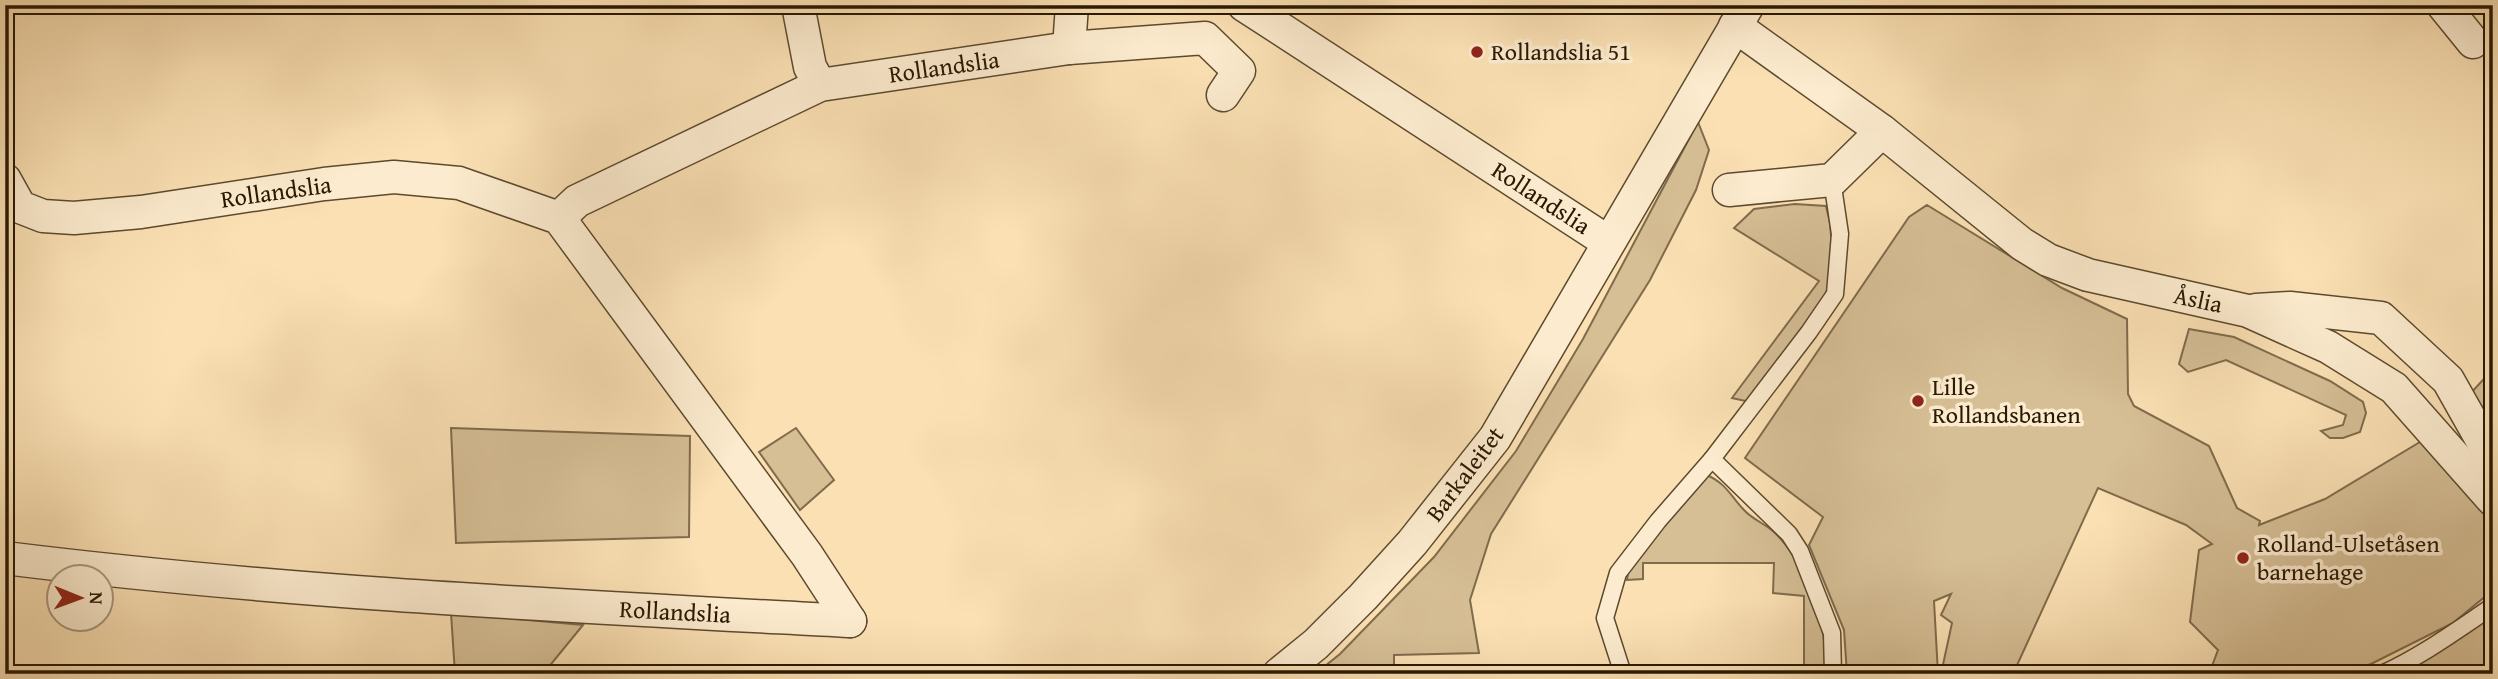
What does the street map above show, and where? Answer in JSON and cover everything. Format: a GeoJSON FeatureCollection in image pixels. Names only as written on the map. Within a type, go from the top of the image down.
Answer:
{"type":"FeatureCollection","features":[{"type":"Feature","properties":{"kind":"street"},"geometry":{"type":"LineString","coordinates":[[798,5],[810,67],[820,85]]}},
{"type":"Feature","properties":{"kind":"street"},"geometry":{"type":"LineString","coordinates":[[1069,48],[1072,5]]}},
{"type":"Feature","properties":{"kind":"street","name":"Rollandslia"},"geometry":{"type":"LineString","coordinates":[[1244,5],[1608,242],[1741,16]]}},
{"type":"Feature","properties":{"kind":"street"},"geometry":{"type":"LineString","coordinates":[[2443,5],[2473,41]]}},
{"type":"Feature","properties":{"kind":"street","name":"Åslia"},"geometry":{"type":"LineString","coordinates":[[1741,16],[2022,244],[2048,260],[2088,275],[2248,311],[2328,347],[2394,388],[2493,499]]}},
{"type":"Feature","properties":{"kind":"street","name":"Rollandslia"},"geometry":{"type":"LineString","coordinates":[[559,218],[577,201],[820,85],[1069,48],[1205,38],[1239,71],[1223,95]]}},
{"type":"Feature","properties":{"kind":"street"},"geometry":{"type":"LineString","coordinates":[[1729,190],[1832,180],[1882,131]]}},
{"type":"Feature","properties":{"kind":"street","name":"Rollandslia"},"geometry":{"type":"LineString","coordinates":[[5,180],[20,208],[43,216],[74,218],[141,212],[324,184],[394,177],[459,183],[559,218],[807,555],[850,621],[473,601],[89,569],[5,558]]}},
{"type":"Feature","properties":{"kind":"street","name":"Barkaleitet"},"geometry":{"type":"LineString","coordinates":[[1279,674],[1316,644],[1371,588],[1412,543],[1488,447],[1608,242]]}},
{"type":"Feature","properties":{"kind":"street"},"geometry":{"type":"LineString","coordinates":[[2248,311],[2290,308],[2381,318],[2448,380],[2492,458]]}},
{"type":"Feature","properties":{"kind":"lane"},"geometry":{"type":"LineString","coordinates":[[1623,674],[1605,618],[1618,573],[1658,521],[1712,459],[1835,294],[1840,234],[1832,180]]}},
{"type":"Feature","properties":{"kind":"lane"},"geometry":{"type":"LineString","coordinates":[[1712,459],[1789,534],[1800,551],[1832,633],[1833,674]]}},
{"type":"Feature","properties":{"kind":"lane"},"geometry":{"type":"LineString","coordinates":[[2382,674],[2448,637],[2493,606]]}},
{"type":"Feature","properties":{"kind":"lane"},"geometry":{"type":"LineString","coordinates":[[1554,674],[1573,674]]}},
{"type":"Feature","properties":{"kind":"shaded area"},"geometry":{"type":"Polygon","coordinates":[[[1698,122],[1709,150],[1696,190],[1650,280],[1491,534],[1470,600],[1479,653],[1394,655],[1394,674],[1315,674],[1340,654],[1434,557],[1516,451],[1583,339],[1698,122]]]}},
{"type":"Feature","properties":{"kind":"shaded area"},"geometry":{"type":"Polygon","coordinates":[[[1795,204],[1826,206],[1834,273],[1825,295],[1750,402],[1732,398],[1819,281],[1734,228],[1754,209],[1795,204]]]}},
{"type":"Feature","properties":{"kind":"shaded area"},"geometry":{"type":"Polygon","coordinates":[[[1927,205],[2062,288],[2127,319],[2128,394],[2134,406],[2209,446],[2237,508],[2260,521],[2259,525],[2325,499],[2425,439],[2481,499],[2493,526],[2493,590],[2453,623],[2371,664],[2340,674],[2209,674],[2218,650],[2190,622],[2199,550],[2212,544],[2186,525],[2098,488],[2013,674],[1941,674],[1952,623],[1941,615],[1951,594],[1934,601],[1938,674],[1847,674],[1844,630],[1809,545],[1823,517],[1745,458],[1909,217],[1927,205]]]}},
{"type":"Feature","properties":{"kind":"shaded area"},"geometry":{"type":"Polygon","coordinates":[[[2189,329],[2234,337],[2330,381],[2363,402],[2366,413],[2360,432],[2343,438],[2330,438],[2321,431],[2343,425],[2346,415],[2226,360],[2188,372],[2179,364],[2189,329]]]}},
{"type":"Feature","properties":{"kind":"shaded area"},"geometry":{"type":"Polygon","coordinates":[[[2493,369],[2493,420],[2469,395],[2493,369]]]}},
{"type":"Feature","properties":{"kind":"shaded area"},"geometry":{"type":"Polygon","coordinates":[[[451,428],[690,436],[689,537],[456,543],[451,428]]]}},
{"type":"Feature","properties":{"kind":"shaded area"},"geometry":{"type":"Polygon","coordinates":[[[796,428],[834,480],[800,510],[759,452],[796,428]]]}},
{"type":"Feature","properties":{"kind":"shaded area"},"geometry":{"type":"Polygon","coordinates":[[[1705,474],[1723,486],[1748,513],[1775,533],[1798,563],[1814,598],[1819,617],[1827,674],[1804,674],[1804,596],[1773,593],[1774,563],[1643,563],[1643,579],[1627,580],[1629,567],[1705,474]]]}},
{"type":"Feature","properties":{"kind":"shaded area"},"geometry":{"type":"Polygon","coordinates":[[[2493,608],[2493,674],[2391,674],[2493,608]]]}},
{"type":"Feature","properties":{"kind":"shaded area"},"geometry":{"type":"Polygon","coordinates":[[[451,613],[583,625],[543,674],[455,674],[451,613]]]}},
{"type":"Feature","properties":{"kind":"place","name":"Rollandslia 51"},"geometry":{"type":"Point","coordinates":[1477,52]}},
{"type":"Feature","properties":{"kind":"place","name":"Lille Rollandsbanen"},"geometry":{"type":"Point","coordinates":[1918,401]}},
{"type":"Feature","properties":{"kind":"place","name":"Rolland-Ulsetåsen barnehage"},"geometry":{"type":"Point","coordinates":[2243,558]}}]}
